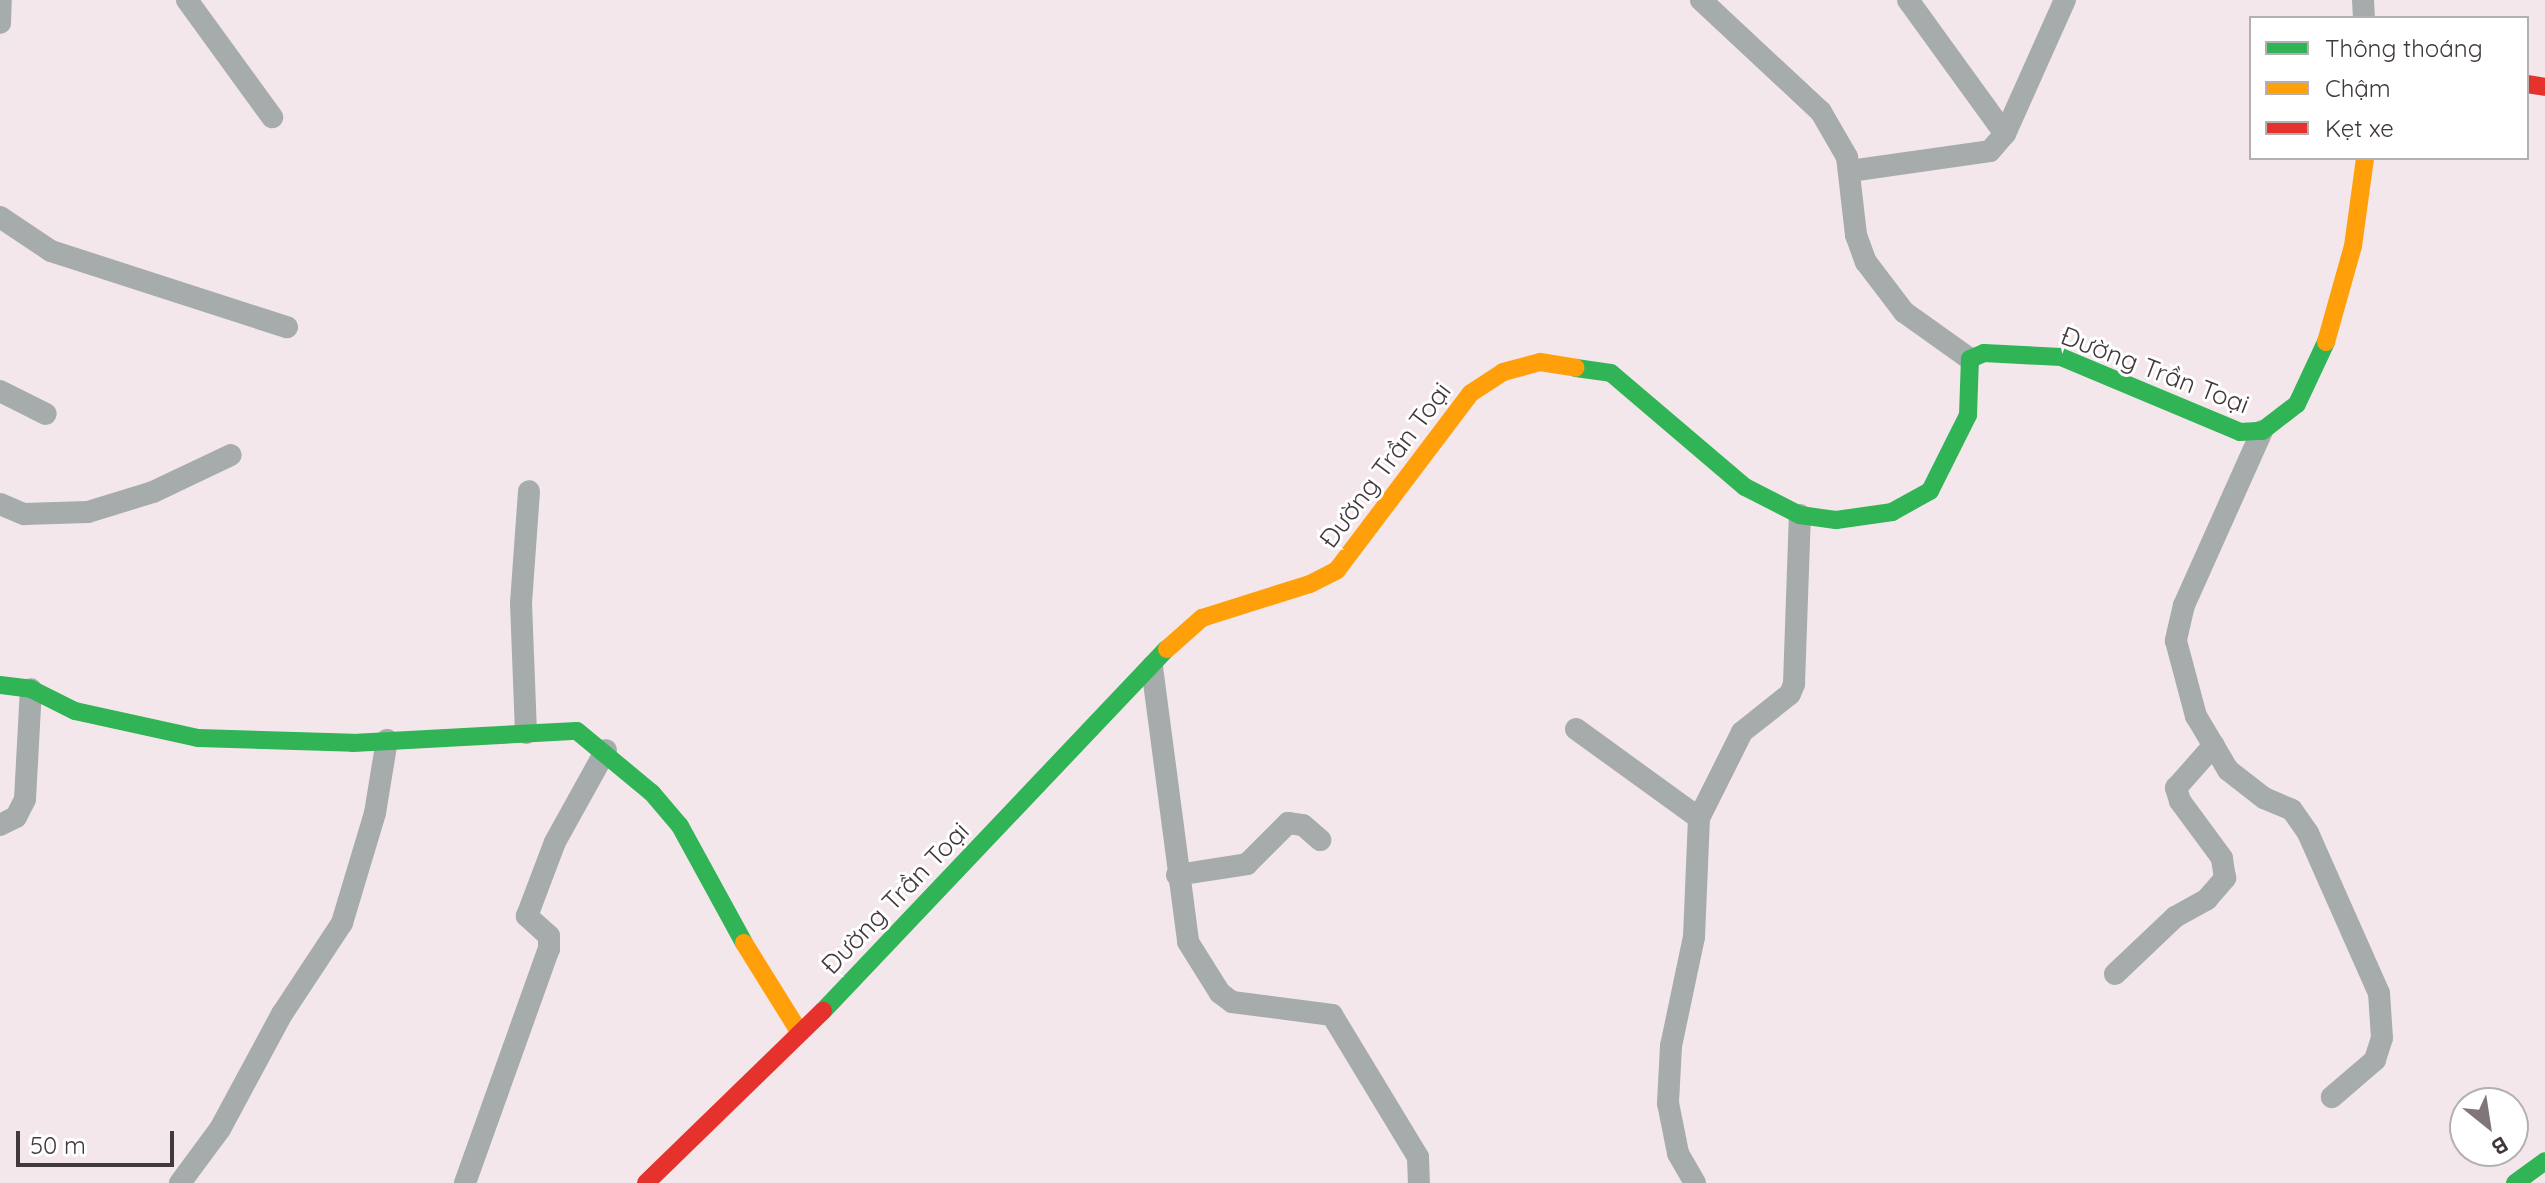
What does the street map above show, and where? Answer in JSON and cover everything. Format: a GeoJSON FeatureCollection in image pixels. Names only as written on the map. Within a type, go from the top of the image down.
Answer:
{"type":"FeatureCollection","features":[{"type":"Feature","properties":{"kind":"street"},"geometry":{"type":"LineString","coordinates":[[0,23],[1,0]]}},
{"type":"Feature","properties":{"kind":"street"},"geometry":{"type":"LineString","coordinates":[[187,0],[272,117]]}},
{"type":"Feature","properties":{"kind":"street"},"geometry":{"type":"LineString","coordinates":[[1701,0],[1821,112],[1843,145],[1850,171],[1856,235],[1883,289],[1928,332],[1970,359]]}},
{"type":"Feature","properties":{"kind":"street"},"geometry":{"type":"LineString","coordinates":[[1908,0],[2005,134]]}},
{"type":"Feature","properties":{"kind":"street"},"geometry":{"type":"LineString","coordinates":[[1850,171],[1990,151],[2005,134],[2065,0]]}},
{"type":"Feature","properties":{"kind":"street","name":"Đường Trần Toại"},"geometry":{"type":"LineString","coordinates":[[646,1183],[800,1033],[1202,618],[1310,584],[1337,570],[1461,404],[1520,365],[1540,362],[1611,373],[1711,463],[1800,515],[1866,519],[1892,512],[1930,491],[1968,415],[1970,359],[1999,353],[2061,357],[2240,432],[2262,431],[2286,417],[2321,360],[2353,246],[2365,160]]}},
{"type":"Feature","properties":{"kind":"street"},"geometry":{"type":"LineString","coordinates":[[0,217],[51,251],[287,327]]}},
{"type":"Feature","properties":{"kind":"street"},"geometry":{"type":"LineString","coordinates":[[0,391],[46,414]]}},
{"type":"Feature","properties":{"kind":"street"},"geometry":{"type":"LineString","coordinates":[[2262,431],[2179,620],[2176,641],[2186,693],[2228,770],[2264,798],[2292,810],[2308,833],[2379,993],[2382,1038],[2375,1060],[2332,1097]]}},
{"type":"Feature","properties":{"kind":"street"},"geometry":{"type":"LineString","coordinates":[[0,504],[24,514],[88,512],[153,492],[231,455]]}},
{"type":"Feature","properties":{"kind":"street"},"geometry":{"type":"LineString","coordinates":[[526,733],[521,603],[529,491]]}},
{"type":"Feature","properties":{"kind":"street"},"geometry":{"type":"LineString","coordinates":[[1695,1183],[1678,1153],[1668,1103],[1671,1046],[1694,937],[1699,818],[1742,732],[1790,694],[1794,684],[1800,515]]}},
{"type":"Feature","properties":{"kind":"street"},"geometry":{"type":"LineString","coordinates":[[1152,667],[1188,942],[1220,993],[1251,1007],[1332,1015],[1418,1157],[1419,1183]]}},
{"type":"Feature","properties":{"kind":"street"},"geometry":{"type":"LineString","coordinates":[[0,685],[31,689],[75,711],[198,738],[387,740],[577,731],[606,750],[686,834],[771,992],[800,1033]]}},
{"type":"Feature","properties":{"kind":"street"},"geometry":{"type":"LineString","coordinates":[[0,825],[16,817],[25,799],[31,689]]}},
{"type":"Feature","properties":{"kind":"street"},"geometry":{"type":"LineString","coordinates":[[1576,729],[1699,818]]}},
{"type":"Feature","properties":{"kind":"street"},"geometry":{"type":"LineString","coordinates":[[180,1183],[220,1129],[282,1014],[342,923],[375,813],[387,740]]}},
{"type":"Feature","properties":{"kind":"street"},"geometry":{"type":"LineString","coordinates":[[2115,974],[2175,917],[2207,899],[2225,878],[2222,858],[2180,801],[2176,788],[2214,745]]}},
{"type":"Feature","properties":{"kind":"street"},"geometry":{"type":"LineString","coordinates":[[465,1183],[549,949],[549,936],[527,916],[555,842],[606,750]]}},
{"type":"Feature","properties":{"kind":"street"},"geometry":{"type":"LineString","coordinates":[[1177,875],[1247,864],[1288,823],[1303,825],[1320,840]]}},
{"type":"Feature","properties":{"kind":"street"},"geometry":{"type":"LineString","coordinates":[[2515,1183],[2545,1161]]}},
{"type":"Feature","properties":{"kind":"traffic: fast"},"geometry":{"type":"LineString","coordinates":[[1576,368],[1611,373],[1745,487],[1800,515],[1836,520],[1892,512],[1930,491],[1968,415],[1970,359],[1984,353],[2061,357],[2240,432],[2262,431],[2297,404],[2326,342]]}},
{"type":"Feature","properties":{"kind":"traffic: fast"},"geometry":{"type":"LineString","coordinates":[[823,1011],[1167,649]]}},
{"type":"Feature","properties":{"kind":"traffic: fast"},"geometry":{"type":"LineString","coordinates":[[0,685],[31,689],[75,711],[198,738],[353,743],[577,731],[652,793],[680,826],[744,943]]}},
{"type":"Feature","properties":{"kind":"traffic: fast"},"geometry":{"type":"LineString","coordinates":[[2515,1183],[2545,1161]]}},
{"type":"Feature","properties":{"kind":"traffic: slow"},"geometry":{"type":"LineString","coordinates":[[2326,342],[2353,246],[2365,160]]}},
{"type":"Feature","properties":{"kind":"traffic: slow"},"geometry":{"type":"LineString","coordinates":[[1167,649],[1202,618],[1310,584],[1337,570],[1471,393],[1503,372],[1540,362],[1576,368]]}},
{"type":"Feature","properties":{"kind":"traffic: slow"},"geometry":{"type":"LineString","coordinates":[[744,943],[800,1033]]}},
{"type":"Feature","properties":{"kind":"traffic: jam"},"geometry":{"type":"LineString","coordinates":[[2529,84],[2545,87]]}},
{"type":"Feature","properties":{"kind":"traffic: jam"},"geometry":{"type":"LineString","coordinates":[[646,1183],[823,1011]]}}]}
